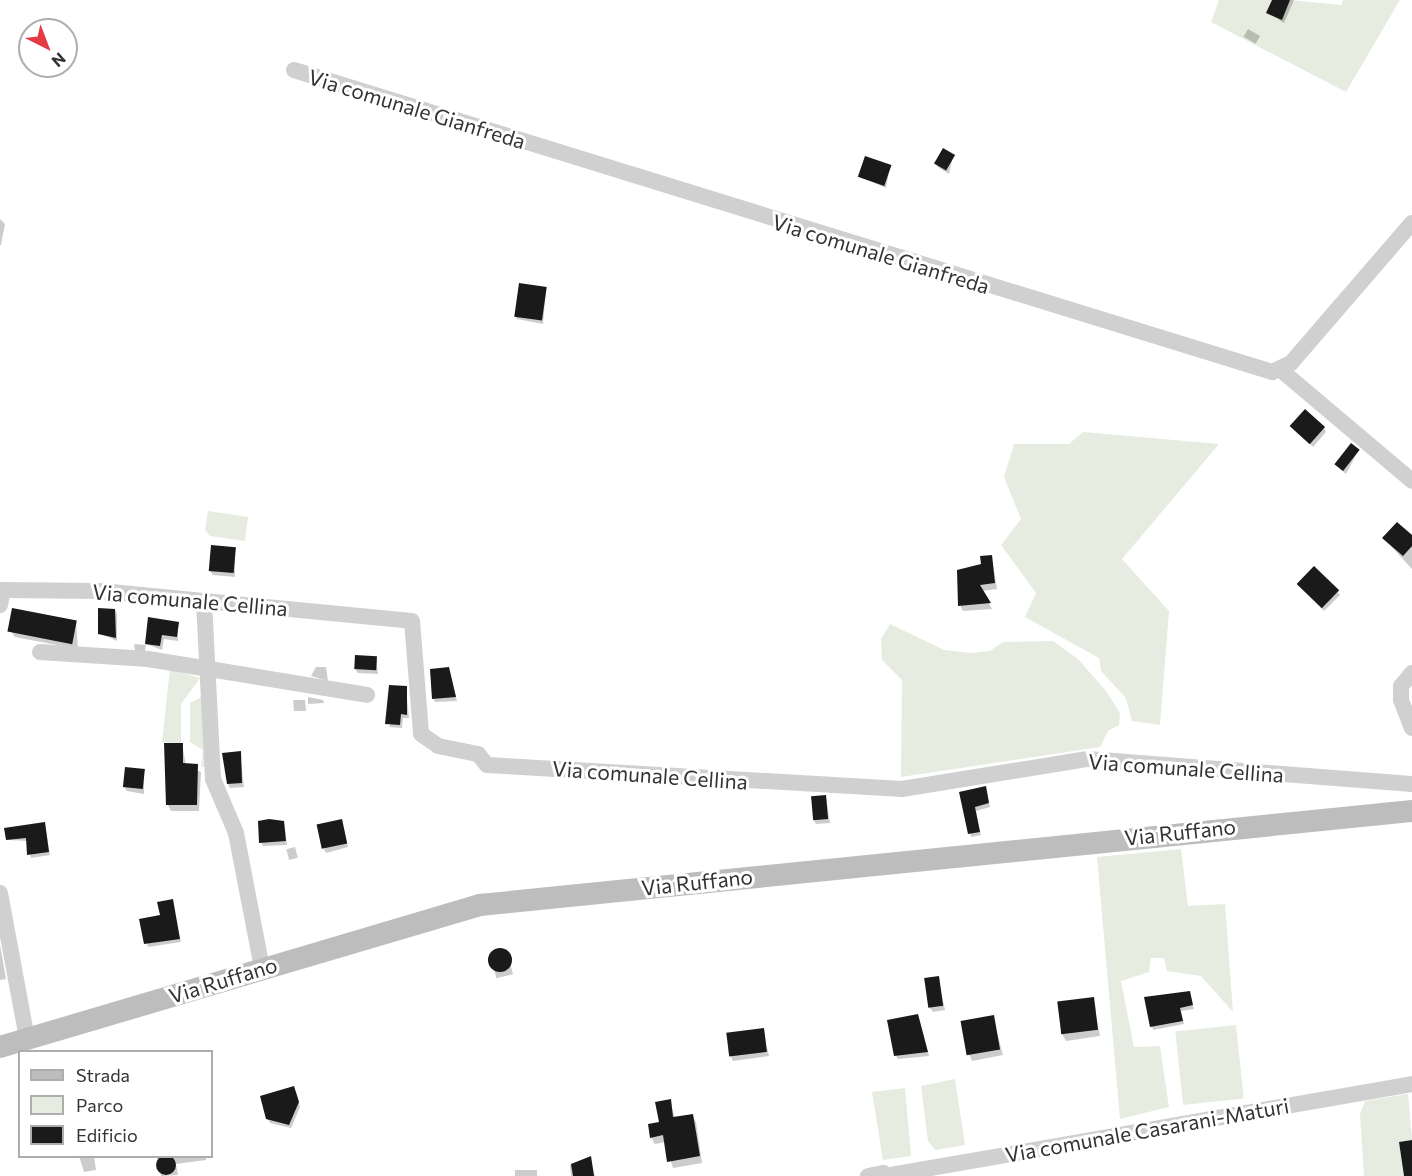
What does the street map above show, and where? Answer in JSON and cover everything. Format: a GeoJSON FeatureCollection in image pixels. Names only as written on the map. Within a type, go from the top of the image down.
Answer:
{"type":"FeatureCollection","features":[{"type":"Feature","properties":{"kind":"street","name":"Via comunale Gianfreda"},"geometry":{"type":"LineString","coordinates":[[294,70],[976,284],[1282,371]]}},
{"type":"Feature","properties":{"kind":"street"},"geometry":{"type":"LineString","coordinates":[[1412,223],[1282,371],[1412,481]]}},
{"type":"Feature","properties":{"kind":"street","name":"Via comunale Cellina"},"geometry":{"type":"LineString","coordinates":[[1,595],[101,591],[412,621],[421,734],[438,746],[478,754],[487,765],[902,789],[1088,759],[1412,784]]}},
{"type":"Feature","properties":{"kind":"street"},"geometry":{"type":"LineString","coordinates":[[204,601],[213,779],[236,833],[262,968]]}},
{"type":"Feature","properties":{"kind":"street"},"geometry":{"type":"LineString","coordinates":[[40,652],[208,667],[295,687],[367,695]]}},
{"type":"Feature","properties":{"kind":"street"},"geometry":{"type":"LineString","coordinates":[[1412,673],[1401,686],[1401,700],[1412,728]]}},
{"type":"Feature","properties":{"kind":"street","name":"Via Ruffano"},"geometry":{"type":"LineString","coordinates":[[0,1047],[480,905],[1412,811]]}},
{"type":"Feature","properties":{"kind":"street"},"geometry":{"type":"LineString","coordinates":[[0,893],[27,1039]]}},
{"type":"Feature","properties":{"kind":"street","name":"Via comunale Casarani-Maturi"},"geometry":{"type":"LineString","coordinates":[[879,1175],[1412,1084]]}},
{"type":"Feature","properties":{"kind":"green space"},"geometry":{"type":"Polygon","coordinates":[[[1219,0],[1272,0],[1267,13],[1282,19],[1290,0],[1341,5],[1343,0],[1400,0],[1346,92],[1211,22],[1219,0]]]}},
{"type":"Feature","properties":{"kind":"green space"},"geometry":{"type":"Polygon","coordinates":[[[1083,432],[1219,444],[1122,559],[1169,611],[1160,725],[1132,721],[1126,698],[1101,671],[1099,658],[1025,617],[1036,593],[1001,545],[1021,519],[1004,477],[1014,444],[1069,444],[1083,432]]]}},
{"type":"Feature","properties":{"kind":"green space"},"geometry":{"type":"Polygon","coordinates":[[[208,511],[248,517],[245,541],[210,536],[205,530],[208,511]]]}},
{"type":"Feature","properties":{"kind":"green space"},"geometry":{"type":"Polygon","coordinates":[[[890,624],[944,650],[970,653],[990,651],[1003,642],[1053,641],[1078,659],[1106,691],[1120,713],[1119,725],[1108,731],[1100,747],[901,777],[902,680],[882,660],[881,639],[890,624]]]}},
{"type":"Feature","properties":{"kind":"green space"},"geometry":{"type":"Polygon","coordinates":[[[170,669],[200,678],[181,704],[181,743],[162,742],[170,669]]]}},
{"type":"Feature","properties":{"kind":"green space"},"geometry":{"type":"Polygon","coordinates":[[[207,694],[208,766],[201,767],[203,750],[190,742],[190,703],[207,694]]]}},
{"type":"Feature","properties":{"kind":"green space"},"geometry":{"type":"Polygon","coordinates":[[[1181,849],[1188,906],[1225,904],[1233,1012],[1201,976],[1167,971],[1164,958],[1151,958],[1149,972],[1121,981],[1134,1047],[1160,1046],[1169,1107],[1120,1119],[1097,857],[1181,849]]]}},
{"type":"Feature","properties":{"kind":"green space"},"geometry":{"type":"Polygon","coordinates":[[[1236,1025],[1244,1099],[1183,1105],[1175,1031],[1236,1025]]]}},
{"type":"Feature","properties":{"kind":"green space"},"geometry":{"type":"Polygon","coordinates":[[[955,1079],[965,1145],[935,1150],[928,1141],[921,1086],[955,1079]]]}},
{"type":"Feature","properties":{"kind":"green space"},"geometry":{"type":"Polygon","coordinates":[[[905,1088],[911,1156],[883,1160],[872,1092],[905,1088]]]}},
{"type":"Feature","properties":{"kind":"green space"},"geometry":{"type":"Polygon","coordinates":[[[1408,1094],[1412,1140],[1399,1142],[1404,1176],[1364,1176],[1360,1114],[1365,1101],[1408,1094]]]}},
{"type":"Feature","properties":{"kind":"building"},"geometry":{"type":"Polygon","coordinates":[[[1272,0],[1290,0],[1282,20],[1266,13],[1272,0]]]}},
{"type":"Feature","properties":{"kind":"building"},"geometry":{"type":"Polygon","coordinates":[[[943,148],[955,155],[946,171],[934,164],[943,148]]]}},
{"type":"Feature","properties":{"kind":"building"},"geometry":{"type":"Polygon","coordinates":[[[865,156],[891,165],[884,186],[858,177],[865,156]]]}},
{"type":"Feature","properties":{"kind":"building"},"geometry":{"type":"Polygon","coordinates":[[[519,283],[547,287],[542,321],[514,317],[519,283]]]}},
{"type":"Feature","properties":{"kind":"building"},"geometry":{"type":"Polygon","coordinates":[[[1305,409],[1325,427],[1310,444],[1290,426],[1305,409]]]}},
{"type":"Feature","properties":{"kind":"building"},"geometry":{"type":"Polygon","coordinates":[[[1351,443],[1360,450],[1343,471],[1334,464],[1351,443]]]}},
{"type":"Feature","properties":{"kind":"building"},"geometry":{"type":"Polygon","coordinates":[[[1397,522],[1412,535],[1412,546],[1403,556],[1382,538],[1397,522]]]}},
{"type":"Feature","properties":{"kind":"building"},"geometry":{"type":"Polygon","coordinates":[[[211,545],[236,547],[234,573],[209,571],[211,545]]]}},
{"type":"Feature","properties":{"kind":"building"},"geometry":{"type":"Polygon","coordinates":[[[992,555],[995,583],[980,585],[991,603],[958,606],[957,570],[981,564],[980,556],[992,555]]]}},
{"type":"Feature","properties":{"kind":"building"},"geometry":{"type":"Polygon","coordinates":[[[1314,566],[1339,590],[1322,608],[1297,584],[1314,566]]]}},
{"type":"Feature","properties":{"kind":"building"},"geometry":{"type":"Polygon","coordinates":[[[12,608],[77,621],[72,644],[7,632],[12,608]]]}},
{"type":"Feature","properties":{"kind":"building"},"geometry":{"type":"Polygon","coordinates":[[[98,608],[115,609],[116,638],[98,634],[98,608]]]}},
{"type":"Feature","properties":{"kind":"building"},"geometry":{"type":"Polygon","coordinates":[[[148,617],[179,622],[177,637],[162,635],[160,646],[145,644],[148,617]]]}},
{"type":"Feature","properties":{"kind":"building"},"geometry":{"type":"Polygon","coordinates":[[[355,655],[377,656],[376,670],[354,669],[355,655]]]}},
{"type":"Feature","properties":{"kind":"building"},"geometry":{"type":"Polygon","coordinates":[[[449,667],[456,697],[432,699],[430,669],[449,667]]]}},
{"type":"Feature","properties":{"kind":"building"},"geometry":{"type":"Polygon","coordinates":[[[389,685],[407,686],[407,715],[401,714],[400,725],[385,724],[389,685]]]}},
{"type":"Feature","properties":{"kind":"building"},"geometry":{"type":"Polygon","coordinates":[[[164,743],[183,743],[183,763],[198,764],[197,805],[166,805],[164,743]]]}},
{"type":"Feature","properties":{"kind":"building"},"geometry":{"type":"Polygon","coordinates":[[[241,751],[242,783],[227,784],[222,753],[241,751]]]}},
{"type":"Feature","properties":{"kind":"building"},"geometry":{"type":"Polygon","coordinates":[[[125,767],[145,769],[143,789],[123,787],[125,767]]]}},
{"type":"Feature","properties":{"kind":"building"},"geometry":{"type":"Polygon","coordinates":[[[986,786],[989,803],[975,807],[980,832],[968,834],[959,792],[986,786]]]}},
{"type":"Feature","properties":{"kind":"building"},"geometry":{"type":"Polygon","coordinates":[[[826,795],[828,819],[813,820],[811,796],[826,795]]]}},
{"type":"Feature","properties":{"kind":"building"},"geometry":{"type":"Polygon","coordinates":[[[269,819],[284,821],[286,841],[259,843],[258,821],[269,819]]]}},
{"type":"Feature","properties":{"kind":"building"},"geometry":{"type":"Polygon","coordinates":[[[342,819],[347,843],[322,849],[317,824],[342,819]]]}},
{"type":"Feature","properties":{"kind":"building"},"geometry":{"type":"Polygon","coordinates":[[[45,822],[49,852],[27,855],[26,838],[6,840],[4,828],[45,822]]]}},
{"type":"Feature","properties":{"kind":"building"},"geometry":{"type":"Polygon","coordinates":[[[173,899],[180,939],[144,944],[139,919],[160,915],[157,902],[173,899]]]}},
{"type":"Feature","properties":{"kind":"building"},"geometry":{"type":"Polygon","coordinates":[[[500,948],[505,949],[511,955],[511,965],[505,971],[500,972],[495,971],[489,965],[488,960],[489,955],[495,949],[500,948]]]}},
{"type":"Feature","properties":{"kind":"building"},"geometry":{"type":"Polygon","coordinates":[[[939,976],[943,1006],[928,1008],[924,978],[939,976]]]}},
{"type":"Feature","properties":{"kind":"building"},"geometry":{"type":"Polygon","coordinates":[[[1190,991],[1193,1005],[1180,1008],[1183,1021],[1150,1027],[1144,997],[1190,991]]]}},
{"type":"Feature","properties":{"kind":"building"},"geometry":{"type":"Polygon","coordinates":[[[1094,997],[1098,1030],[1061,1034],[1057,1002],[1094,997]]]}},
{"type":"Feature","properties":{"kind":"building"},"geometry":{"type":"Polygon","coordinates":[[[918,1014],[928,1052],[894,1056],[887,1020],[918,1014]]]}},
{"type":"Feature","properties":{"kind":"building"},"geometry":{"type":"Polygon","coordinates":[[[994,1015],[1000,1049],[967,1055],[961,1021],[994,1015]]]}},
{"type":"Feature","properties":{"kind":"building"},"geometry":{"type":"Polygon","coordinates":[[[764,1028],[767,1052],[729,1056],[726,1033],[764,1028]]]}},
{"type":"Feature","properties":{"kind":"building"},"geometry":{"type":"Polygon","coordinates":[[[294,1086],[299,1102],[289,1125],[266,1119],[260,1096],[294,1086]]]}},
{"type":"Feature","properties":{"kind":"building"},"geometry":{"type":"Polygon","coordinates":[[[671,1099],[673,1117],[693,1114],[700,1156],[667,1162],[663,1135],[650,1138],[648,1124],[659,1122],[655,1102],[671,1099]]]}},
{"type":"Feature","properties":{"kind":"building"},"geometry":{"type":"Polygon","coordinates":[[[1412,1140],[1412,1176],[1404,1176],[1399,1142],[1412,1140]]]}},
{"type":"Feature","properties":{"kind":"building"},"geometry":{"type":"Polygon","coordinates":[[[591,1156],[594,1176],[573,1176],[571,1164],[591,1156]]]}},
{"type":"Feature","properties":{"kind":"building"},"geometry":{"type":"Polygon","coordinates":[[[159,1158],[173,1158],[175,1169],[170,1174],[162,1174],[157,1169],[159,1158]]]}}]}
